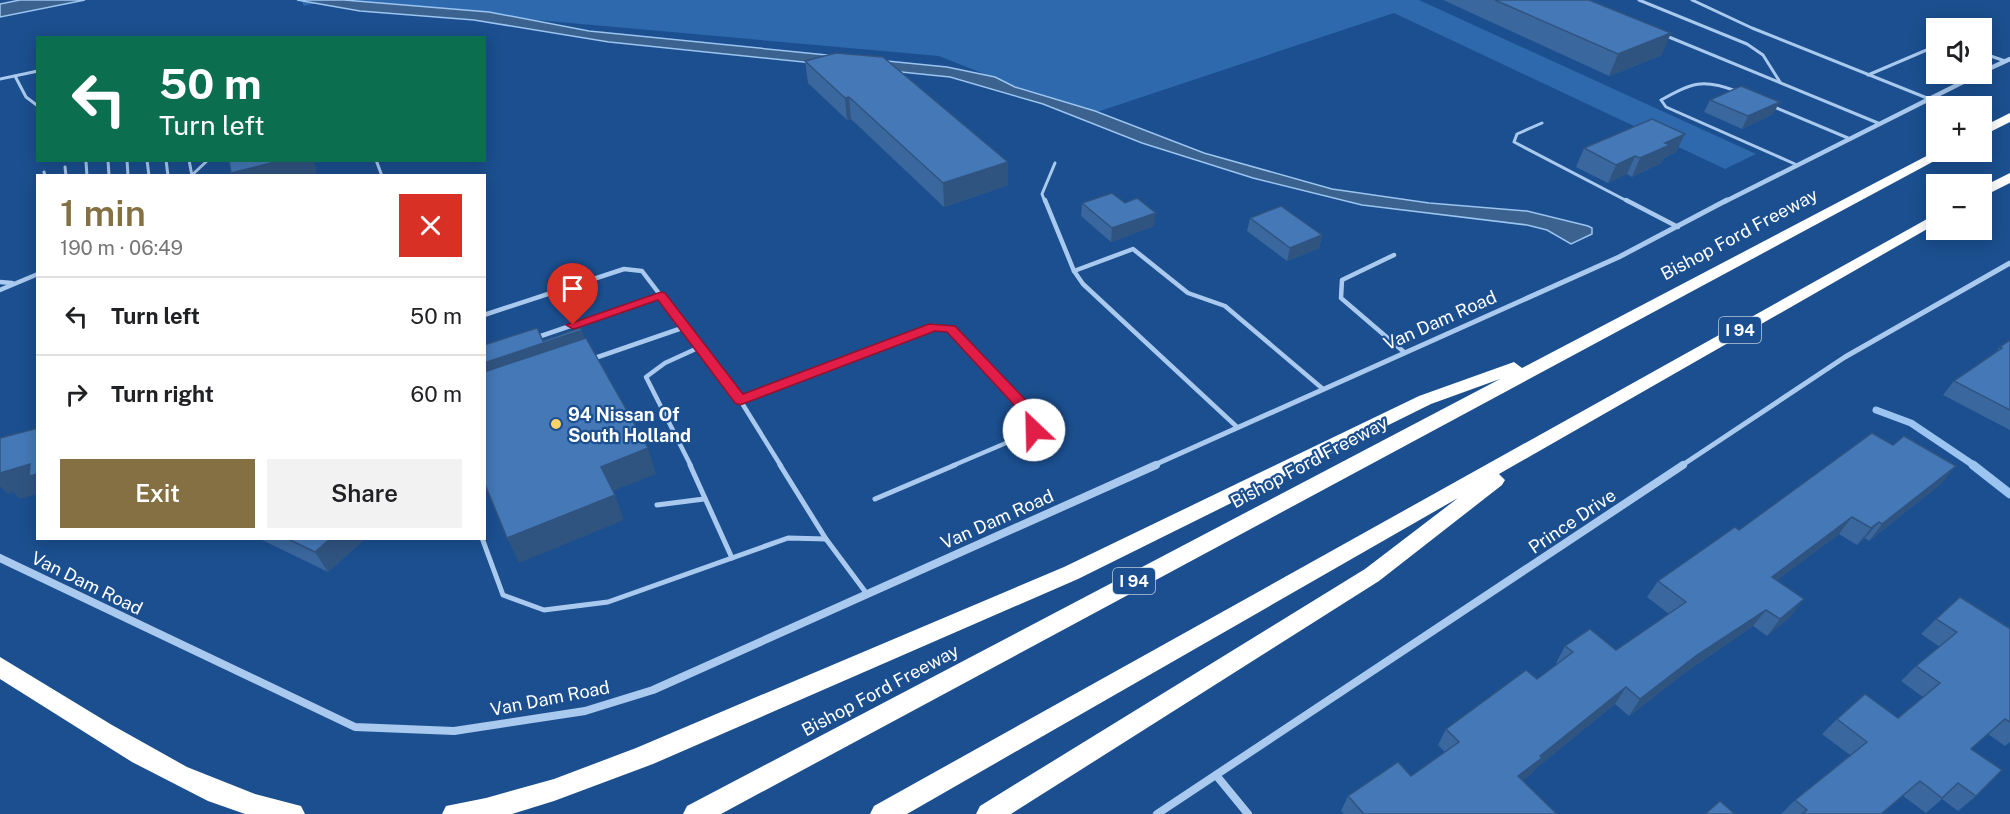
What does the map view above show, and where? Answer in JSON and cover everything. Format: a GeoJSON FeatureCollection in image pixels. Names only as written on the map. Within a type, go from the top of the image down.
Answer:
{"type":"FeatureCollection","features":[{"type":"Feature","properties":{"kind":"highway"},"geometry":{"type":"LineString","coordinates":[[1992,127],[2010,117]]}},
{"type":"Feature","properties":{"kind":"highway","name":"Bishop Ford Freeway"},"geometry":{"type":"LineString","coordinates":[[696,814],[1926,162]]}},
{"type":"Feature","properties":{"kind":"highway"},"geometry":{"type":"LineString","coordinates":[[1992,187],[2010,177]]}},
{"type":"Feature","properties":{"kind":"highway","name":"I 94"},"geometry":{"type":"LineString","coordinates":[[883,814],[1926,225]]}},
{"type":"Feature","properties":{"kind":"highway"},"geometry":{"type":"LineString","coordinates":[[455,814],[486,810],[554,790],[644,756],[1071,573],[1425,400],[1573,348]]}},
{"type":"Feature","properties":{"kind":"highway"},"geometry":{"type":"LineString","coordinates":[[988,814],[1372,575],[1543,442]]}},
{"type":"Feature","properties":{"kind":"highway"},"geometry":{"type":"LineString","coordinates":[[0,667],[130,747],[218,793],[292,814]]}},
{"type":"Feature","properties":{"kind":"street","name":"Van Dam Road"},"geometry":{"type":"LineString","coordinates":[[1992,67],[2008,60]]}},
{"type":"Feature","properties":{"kind":"street","name":"Van Dam Road"},"geometry":{"type":"LineString","coordinates":[[1931,96],[1957,84]]}},
{"type":"Feature","properties":{"kind":"street","name":"Van Dam Road"},"geometry":{"type":"LineString","coordinates":[[0,558],[354,727],[454,731],[585,711],[653,690],[1619,257],[1926,99]]}},
{"type":"Feature","properties":{"kind":"street","name":"Prince Drive"},"geometry":{"type":"LineString","coordinates":[[1157,814],[1845,357],[2010,263]]}},
{"type":"Feature","properties":{"kind":"street"},"geometry":{"type":"LineString","coordinates":[[1216,775],[1248,814]]}},
{"type":"Feature","properties":{"kind":"lane"},"geometry":{"type":"LineString","coordinates":[[1639,0],[1747,44],[1763,55],[1780,82]]}},
{"type":"Feature","properties":{"kind":"lane"},"geometry":{"type":"LineString","coordinates":[[1692,0],[1718,10],[1752,28],[1850,65],[1868,75],[1926,98]]}},
{"type":"Feature","properties":{"kind":"lane"},"geometry":{"type":"LineString","coordinates":[[1663,34],[1878,123]]}},
{"type":"Feature","properties":{"kind":"lane"},"geometry":{"type":"LineString","coordinates":[[1868,75],[1926,50]]}},
{"type":"Feature","properties":{"kind":"lane"},"geometry":{"type":"LineString","coordinates":[[1992,56],[2008,60]]}},
{"type":"Feature","properties":{"kind":"lane"},"geometry":{"type":"LineString","coordinates":[[0,79],[36,71]]}},
{"type":"Feature","properties":{"kind":"lane"},"geometry":{"type":"LineString","coordinates":[[15,76],[26,97],[36,104]]}},
{"type":"Feature","properties":{"kind":"lane"},"geometry":{"type":"LineString","coordinates":[[1744,94],[1713,81],[1698,80],[1661,99],[1666,106],[1795,165]]}},
{"type":"Feature","properties":{"kind":"lane"},"geometry":{"type":"LineString","coordinates":[[1765,103],[1848,138]]}},
{"type":"Feature","properties":{"kind":"lane"},"geometry":{"type":"LineString","coordinates":[[1542,123],[1518,134],[1514,142],[1678,227]]}},
{"type":"Feature","properties":{"kind":"lane"},"geometry":{"type":"LineString","coordinates":[[86,162],[87,174]]}},
{"type":"Feature","properties":{"kind":"lane"},"geometry":{"type":"LineString","coordinates":[[193,174],[206,162]]}},
{"type":"Feature","properties":{"kind":"lane"},"geometry":{"type":"LineString","coordinates":[[1055,163],[1042,194],[1074,271],[1083,284],[1237,427]]}},
{"type":"Feature","properties":{"kind":"lane"},"geometry":{"type":"LineString","coordinates":[[65,167],[66,174]]}},
{"type":"Feature","properties":{"kind":"lane"},"geometry":{"type":"LineString","coordinates":[[1074,271],[1133,249],[1188,292],[1225,306],[1323,389]]}},
{"type":"Feature","properties":{"kind":"lane"},"geometry":{"type":"LineString","coordinates":[[1394,255],[1342,280],[1341,298],[1404,352]]}},
{"type":"Feature","properties":{"kind":"lane"},"geometry":{"type":"LineString","coordinates":[[486,314],[624,269],[642,271],[740,400],[826,540],[867,594]]}},
{"type":"Feature","properties":{"kind":"lane"},"geometry":{"type":"LineString","coordinates":[[0,290],[36,275]]}},
{"type":"Feature","properties":{"kind":"lane"},"geometry":{"type":"LineString","coordinates":[[0,282],[15,284]]}},
{"type":"Feature","properties":{"kind":"lane"},"geometry":{"type":"LineString","coordinates":[[529,340],[661,295]]}},
{"type":"Feature","properties":{"kind":"lane"},"geometry":{"type":"LineString","coordinates":[[740,400],[934,326],[951,329],[1035,419],[1034,430],[875,499]]}},
{"type":"Feature","properties":{"kind":"lane"},"geometry":{"type":"LineString","coordinates":[[585,362],[685,327]]}},
{"type":"Feature","properties":{"kind":"lane"},"geometry":{"type":"LineString","coordinates":[[700,347],[665,363],[646,377],[697,478],[704,499],[732,558]]}},
{"type":"Feature","properties":{"kind":"lane"},"geometry":{"type":"LineString","coordinates":[[657,505],[704,499]]}},
{"type":"Feature","properties":{"kind":"lane"},"geometry":{"type":"LineString","coordinates":[[483,540],[503,595],[544,610],[608,602],[788,538],[826,540]]}},
{"type":"Feature","properties":{"kind":"shaded area"},"geometry":{"type":"Polygon","coordinates":[[[20,0],[85,0],[0,17],[0,4],[20,0]]]}},
{"type":"Feature","properties":{"kind":"shaded area"},"geometry":{"type":"Polygon","coordinates":[[[297,0],[344,0],[489,12],[589,31],[947,67],[995,77],[1015,87],[1095,111],[1204,153],[1332,189],[1429,203],[1527,211],[1588,226],[1592,228],[1592,234],[1571,244],[1547,230],[1527,225],[1362,205],[1253,178],[1142,143],[1043,104],[950,77],[609,42],[474,20],[360,11],[297,0]]]}},
{"type":"Feature","properties":{"kind":"shaded area"},"geometry":{"type":"Polygon","coordinates":[[[301,0],[1419,0],[1756,154],[1725,169],[1394,13],[1088,115],[939,56],[324,1],[304,6],[301,0]]]}},
{"type":"Feature","properties":{"kind":"building"},"geometry":{"type":"Polygon","coordinates":[[[1495,0],[1589,0],[1671,33],[1618,54],[1495,0]]]}},
{"type":"Feature","properties":{"kind":"building"},"geometry":{"type":"Polygon","coordinates":[[[836,53],[883,57],[1008,162],[943,183],[849,97],[845,98],[805,61],[836,53]]]}},
{"type":"Feature","properties":{"kind":"building"},"geometry":{"type":"Polygon","coordinates":[[[1741,86],[1780,102],[1748,116],[1710,100],[1741,86]]]}},
{"type":"Feature","properties":{"kind":"building"},"geometry":{"type":"Polygon","coordinates":[[[1652,119],[1685,134],[1665,143],[1670,145],[1640,158],[1635,156],[1616,165],[1584,148],[1652,119]]]}},
{"type":"Feature","properties":{"kind":"building"},"geometry":{"type":"Polygon","coordinates":[[[229,162],[275,162],[231,173],[229,162]]]}},
{"type":"Feature","properties":{"kind":"building"},"geometry":{"type":"Polygon","coordinates":[[[1112,193],[1125,203],[1137,198],[1156,213],[1112,228],[1082,203],[1112,193]]]}},
{"type":"Feature","properties":{"kind":"building"},"geometry":{"type":"Polygon","coordinates":[[[1281,206],[1322,235],[1290,248],[1250,218],[1281,206]]]}},
{"type":"Feature","properties":{"kind":"building"},"geometry":{"type":"Polygon","coordinates":[[[537,328],[543,341],[580,328],[582,330],[486,362],[486,344],[537,328]]]}},
{"type":"Feature","properties":{"kind":"building","name":"94 Nissan Of South Holland"},"geometry":{"type":"Polygon","coordinates":[[[586,338],[648,448],[601,467],[615,495],[507,538],[486,487],[486,371],[586,338]]]}},
{"type":"Feature","properties":{"kind":"building"},"geometry":{"type":"Polygon","coordinates":[[[2010,340],[2010,410],[1954,381],[2010,340]]]}},
{"type":"Feature","properties":{"kind":"building"},"geometry":{"type":"Polygon","coordinates":[[[36,429],[36,474],[29,476],[30,464],[0,473],[0,438],[36,429]]]}},
{"type":"Feature","properties":{"kind":"building"},"geometry":{"type":"Polygon","coordinates":[[[1872,433],[1893,445],[1904,436],[1956,466],[1882,524],[1879,522],[1871,528],[1852,517],[1772,577],[1804,599],[1780,619],[1766,610],[1697,655],[1640,699],[1626,687],[1540,756],[1542,758],[1518,776],[1555,814],[1364,814],[1348,796],[1398,762],[1411,776],[1459,742],[1446,729],[1526,670],[1537,679],[1573,652],[1565,646],[1590,629],[1616,650],[1686,602],[1658,581],[1735,527],[1739,530],[1872,433]]]}},
{"type":"Feature","properties":{"kind":"building"},"geometry":{"type":"Polygon","coordinates":[[[290,540],[329,540],[315,552],[290,540]]]}},
{"type":"Feature","properties":{"kind":"building"},"geometry":{"type":"Polygon","coordinates":[[[1960,597],[2010,627],[2010,722],[2005,719],[1971,749],[2002,770],[1976,796],[1958,783],[1942,798],[1920,781],[1881,814],[1802,814],[1807,810],[1795,800],[1867,742],[1837,719],[1865,694],[1898,718],[1940,683],[1916,666],[1957,632],[1936,619],[1960,597]]]}},
{"type":"Feature","properties":{"kind":"building"},"geometry":{"type":"Polygon","coordinates":[[[1720,801],[1735,814],[1705,814],[1720,801]]]}},
{"type":"Feature","properties":{"kind":"waterway"},"geometry":{"type":"LineString","coordinates":[[1876,410],[1911,423],[1975,466]]}},
{"type":"Feature","properties":{"kind":"waterway"},"geometry":{"type":"LineString","coordinates":[[1973,465],[2010,494]]}},
{"type":"Feature","properties":{"kind":"place","name":"94 Nissan Of South Holland"},"geometry":{"type":"Point","coordinates":[556,424]}},
{"type":"Feature","properties":{"kind":"route"},"geometry":{"type":"LineString","coordinates":[[573,325],[661,295],[740,400],[934,326],[951,329],[1035,419],[1034,430]]}}]}
